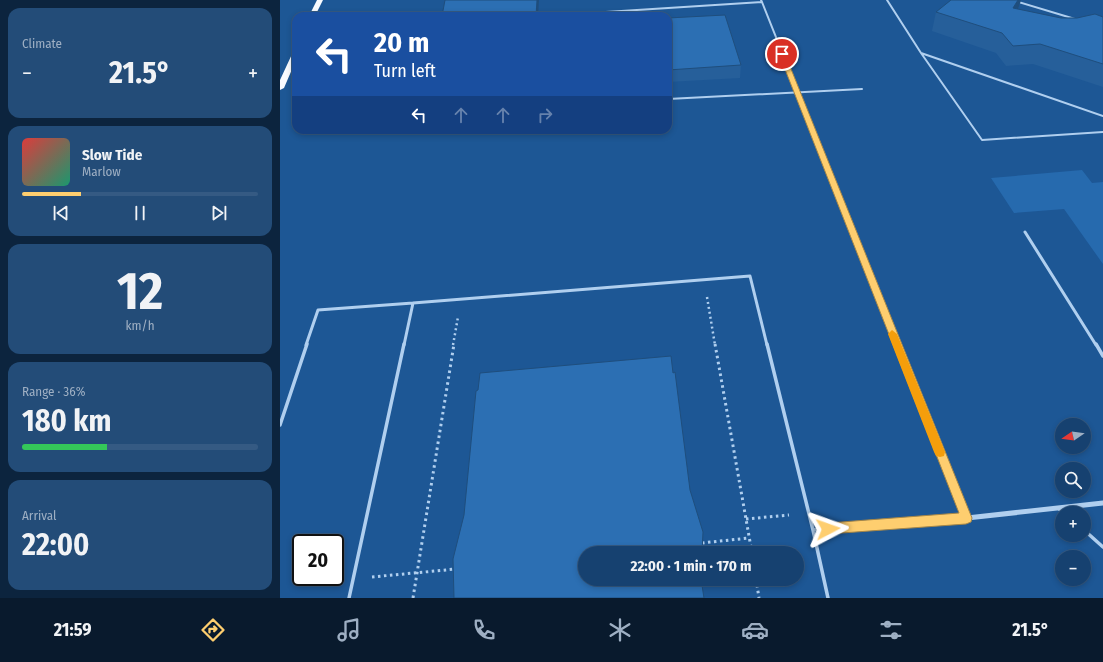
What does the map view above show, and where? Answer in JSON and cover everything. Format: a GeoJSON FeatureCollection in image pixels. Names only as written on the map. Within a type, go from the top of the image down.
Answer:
{"type":"FeatureCollection","features":[{"type":"Feature","properties":{"kind":"main road"},"geometry":{"type":"LineString","coordinates":[[314,12],[320,0]]}},
{"type":"Feature","properties":{"kind":"main road"},"geometry":{"type":"LineString","coordinates":[[280,88],[292,61]]}},
{"type":"Feature","properties":{"kind":"street"},"geometry":{"type":"LineString","coordinates":[[1076,506],[1103,503]]}},
{"type":"Feature","properties":{"kind":"street"},"geometry":{"type":"LineString","coordinates":[[966,518],[1055,508]]}},
{"type":"Feature","properties":{"kind":"lane"},"geometry":{"type":"LineString","coordinates":[[887,0],[982,140],[1103,132]]}},
{"type":"Feature","properties":{"kind":"lane"},"geometry":{"type":"LineString","coordinates":[[1012,0],[1080,20]]}},
{"type":"Feature","properties":{"kind":"lane"},"geometry":{"type":"LineString","coordinates":[[604,12],[761,1],[966,518],[813,530]]}},
{"type":"Feature","properties":{"kind":"lane"},"geometry":{"type":"LineString","coordinates":[[921,52],[1103,116]]}},
{"type":"Feature","properties":{"kind":"lane"},"geometry":{"type":"LineString","coordinates":[[672,99],[862,88]]}},
{"type":"Feature","properties":{"kind":"lane"},"geometry":{"type":"LineString","coordinates":[[1026,232],[1103,356]]}},
{"type":"Feature","properties":{"kind":"lane"},"geometry":{"type":"LineString","coordinates":[[280,425],[318,310],[750,276],[809,512],[828,598]]}},
{"type":"Feature","properties":{"kind":"lane"},"geometry":{"type":"LineString","coordinates":[[349,598],[413,303]]}},
{"type":"Feature","properties":{"kind":"lane"},"geometry":{"type":"LineString","coordinates":[[1091,536],[1103,547]]}},
{"type":"Feature","properties":{"kind":"path"},"geometry":{"type":"LineString","coordinates":[[704,279],[751,546]]}},
{"type":"Feature","properties":{"kind":"path"},"geometry":{"type":"LineString","coordinates":[[413,598],[460,299]]}},
{"type":"Feature","properties":{"kind":"path"},"geometry":{"type":"LineString","coordinates":[[746,519],[809,512]]}},
{"type":"Feature","properties":{"kind":"path"},"geometry":{"type":"LineString","coordinates":[[702,543],[749,538]]}},
{"type":"Feature","properties":{"kind":"path"},"geometry":{"type":"LineString","coordinates":[[353,579],[459,569]]}},
{"type":"Feature","properties":{"kind":"path"},"geometry":{"type":"LineString","coordinates":[[757,586],[759,598]]}},
{"type":"Feature","properties":{"kind":"shaded area"},"geometry":{"type":"Polygon","coordinates":[[[1082,170],[1092,183],[1103,182],[1103,264],[1064,209],[1014,213],[991,178],[1082,170]]]}},
{"type":"Feature","properties":{"kind":"building"},"geometry":{"type":"Polygon","coordinates":[[[445,0],[537,0],[536,12],[443,12],[445,0]]]}},
{"type":"Feature","properties":{"kind":"building"},"geometry":{"type":"Polygon","coordinates":[[[951,0],[1018,0],[1013,8],[1061,18],[1077,18],[1095,14],[1103,17],[1103,64],[1040,44],[1013,46],[1002,33],[936,12],[951,0]]]}},
{"type":"Feature","properties":{"kind":"building"},"geometry":{"type":"Polygon","coordinates":[[[725,15],[741,65],[672,70],[672,18],[725,15]]]}},
{"type":"Feature","properties":{"kind":"building"},"geometry":{"type":"Polygon","coordinates":[[[671,356],[673,373],[675,372],[690,490],[703,532],[702,546],[578,546],[578,586],[702,586],[704,598],[454,598],[453,559],[464,515],[476,391],[478,390],[480,373],[671,356]]]}},
{"type":"Feature","properties":{"kind":"slow traffic"},"geometry":{"type":"LineString","coordinates":[[892,334],[940,452]]}},
{"type":"Feature","properties":{"kind":"route"},"geometry":{"type":"LineString","coordinates":[[782,54],[966,518],[828,529]]}}]}
